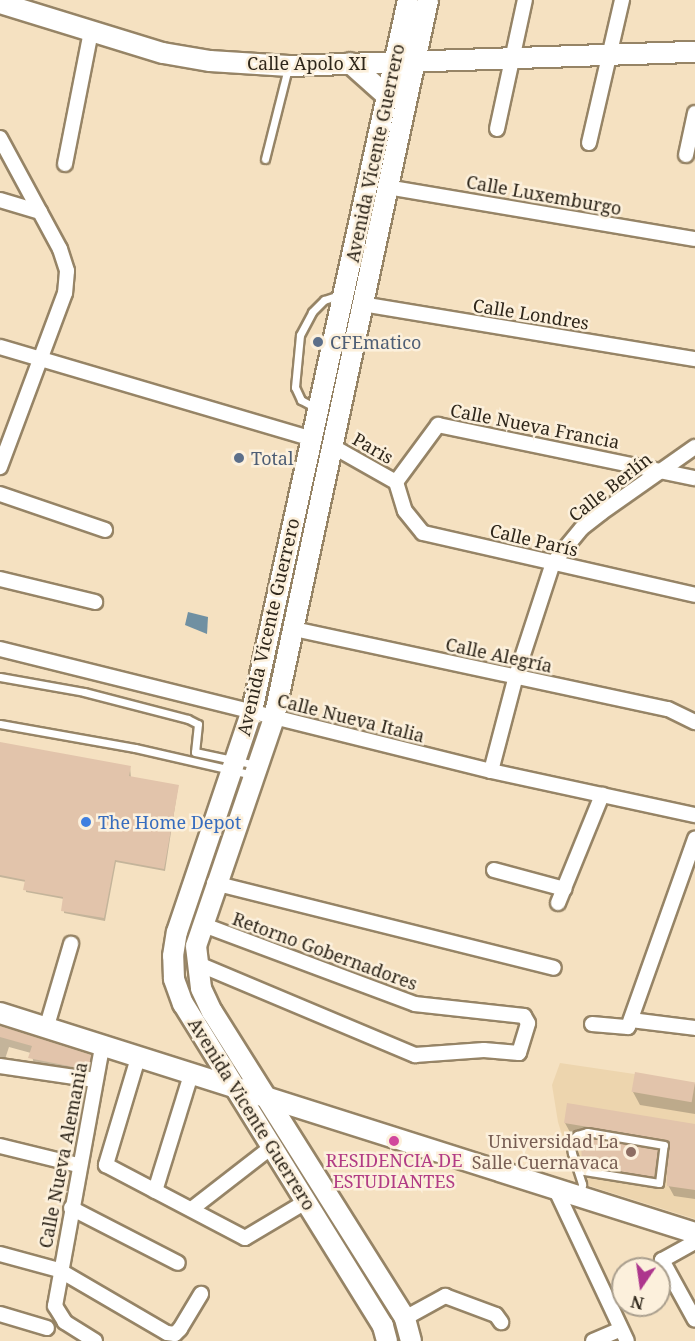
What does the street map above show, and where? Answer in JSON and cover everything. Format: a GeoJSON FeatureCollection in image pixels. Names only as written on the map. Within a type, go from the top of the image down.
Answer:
{"type":"FeatureCollection","features":[{"type":"Feature","properties":{"kind":"main road","name":"Avenida Vicente Guerrero"},"geometry":{"type":"LineString","coordinates":[[387,1341],[383,1326],[183,1004],[174,979],[173,956],[177,932],[252,711],[408,0]]}},
{"type":"Feature","properties":{"kind":"main road","name":"Avenida Vicente Guerrero"},"geometry":{"type":"LineString","coordinates":[[411,1341],[405,1318],[264,1099],[212,1012],[196,963],[201,924],[214,883],[274,718],[428,0]]}},
{"type":"Feature","properties":{"kind":"main road","name":"Calle Apolo XI"},"geometry":{"type":"LineString","coordinates":[[0,3],[163,53],[210,61],[289,66],[695,52]]}},
{"type":"Feature","properties":{"kind":"main road"},"geometry":{"type":"LineString","coordinates":[[350,63],[388,97]]}},
{"type":"Feature","properties":{"kind":"main road"},"geometry":{"type":"LineString","coordinates":[[0,1013],[264,1099],[554,1186],[695,1233]]}},
{"type":"Feature","properties":{"kind":"street"},"geometry":{"type":"LineString","coordinates":[[497,129],[525,0]]}},
{"type":"Feature","properties":{"kind":"street"},"geometry":{"type":"LineString","coordinates":[[589,143],[622,0]]}},
{"type":"Feature","properties":{"kind":"street"},"geometry":{"type":"LineString","coordinates":[[65,164],[91,31]]}},
{"type":"Feature","properties":{"kind":"street"},"geometry":{"type":"LineString","coordinates":[[686,155],[695,113]]}},
{"type":"Feature","properties":{"kind":"street"},"geometry":{"type":"LineString","coordinates":[[0,138],[40,212],[67,271],[65,293],[0,466]]}},
{"type":"Feature","properties":{"kind":"street","name":"Calle Luxemburgo"},"geometry":{"type":"LineString","coordinates":[[387,187],[695,239]]}},
{"type":"Feature","properties":{"kind":"street"},"geometry":{"type":"LineString","coordinates":[[0,200],[40,212]]}},
{"type":"Feature","properties":{"kind":"street","name":"Calle Londres"},"geometry":{"type":"LineString","coordinates":[[362,304],[695,358]]}},
{"type":"Feature","properties":{"kind":"street"},"geometry":{"type":"LineString","coordinates":[[0,347],[41,357],[312,439]]}},
{"type":"Feature","properties":{"kind":"street","name":"Calle Nueva Francia"},"geometry":{"type":"LineString","coordinates":[[396,482],[438,425],[695,478]]}},
{"type":"Feature","properties":{"kind":"street","name":"Paris"},"geometry":{"type":"LineString","coordinates":[[333,446],[396,482]]}},
{"type":"Feature","properties":{"kind":"street","name":"Calle Berlín"},"geometry":{"type":"LineString","coordinates":[[491,771],[516,676],[553,563],[582,528],[695,447]]}},
{"type":"Feature","properties":{"kind":"street","name":"Calle París"},"geometry":{"type":"LineString","coordinates":[[396,482],[405,511],[423,533],[695,595]]}},
{"type":"Feature","properties":{"kind":"street"},"geometry":{"type":"LineString","coordinates":[[0,494],[105,530]]}},
{"type":"Feature","properties":{"kind":"street"},"geometry":{"type":"LineString","coordinates":[[0,579],[95,602]]}},
{"type":"Feature","properties":{"kind":"street","name":"Calle Alegría"},"geometry":{"type":"LineString","coordinates":[[294,629],[668,709],[695,722]]}},
{"type":"Feature","properties":{"kind":"street","name":"Calle Nueva Italia"},"geometry":{"type":"LineString","coordinates":[[0,649],[491,771],[695,815]]}},
{"type":"Feature","properties":{"kind":"street"},"geometry":{"type":"LineString","coordinates":[[558,903],[602,795]]}},
{"type":"Feature","properties":{"kind":"street"},"geometry":{"type":"LineString","coordinates":[[592,1024],[619,1029],[628,1027],[695,839]]}},
{"type":"Feature","properties":{"kind":"street"},"geometry":{"type":"LineString","coordinates":[[494,870],[565,889]]}},
{"type":"Feature","properties":{"kind":"street"},"geometry":{"type":"LineString","coordinates":[[214,883],[554,968]]}},
{"type":"Feature","properties":{"kind":"street","name":"Retorno Gobernadores"},"geometry":{"type":"LineString","coordinates":[[196,963],[415,1055],[484,1050],[519,1053],[528,1023],[524,1016],[415,1004],[201,924]]}},
{"type":"Feature","properties":{"kind":"street"},"geometry":{"type":"LineString","coordinates":[[46,1029],[71,944]]}},
{"type":"Feature","properties":{"kind":"street"},"geometry":{"type":"LineString","coordinates":[[631,1020],[695,1028]]}},
{"type":"Feature","properties":{"kind":"street","name":"Calle Nueva Alemania"},"geometry":{"type":"LineString","coordinates":[[60,1316],[55,1306],[59,1270],[102,1047]]}},
{"type":"Feature","properties":{"kind":"street"},"geometry":{"type":"LineString","coordinates":[[138,1058],[105,1159],[110,1167],[193,1208],[245,1238],[307,1201]]}},
{"type":"Feature","properties":{"kind":"street"},"geometry":{"type":"LineString","coordinates":[[0,1066],[95,1080]]}},
{"type":"Feature","properties":{"kind":"street"},"geometry":{"type":"LineString","coordinates":[[155,1191],[191,1075]]}},
{"type":"Feature","properties":{"kind":"street"},"geometry":{"type":"LineString","coordinates":[[0,1146],[78,1165]]}},
{"type":"Feature","properties":{"kind":"street"},"geometry":{"type":"LineString","coordinates":[[193,1208],[273,1146]]}},
{"type":"Feature","properties":{"kind":"street"},"geometry":{"type":"LineString","coordinates":[[554,1186],[624,1335],[593,1341]]}},
{"type":"Feature","properties":{"kind":"street"},"geometry":{"type":"LineString","coordinates":[[71,1208],[178,1263]]}},
{"type":"Feature","properties":{"kind":"street"},"geometry":{"type":"LineString","coordinates":[[695,1242],[662,1260],[695,1320]]}},
{"type":"Feature","properties":{"kind":"street","name":"Calle Nueva Alemania"},"geometry":{"type":"LineString","coordinates":[[0,1254],[59,1270]]}},
{"type":"Feature","properties":{"kind":"street"},"geometry":{"type":"LineString","coordinates":[[59,1270],[174,1334],[201,1294]]}},
{"type":"Feature","properties":{"kind":"street"},"geometry":{"type":"LineString","coordinates":[[405,1318],[444,1296],[496,1315],[501,1322]]}},
{"type":"Feature","properties":{"kind":"street"},"geometry":{"type":"LineString","coordinates":[[0,1314],[47,1335],[60,1316],[95,1341]]}},
{"type":"Feature","properties":{"kind":"lane"},"geometry":{"type":"LineString","coordinates":[[265,159],[289,66]]}},
{"type":"Feature","properties":{"kind":"lane"},"geometry":{"type":"LineString","coordinates":[[318,409],[301,400],[295,387],[298,343],[312,312],[324,300],[344,294]]}},
{"type":"Feature","properties":{"kind":"lane"},"geometry":{"type":"LineString","coordinates":[[0,677],[91,694],[188,719],[198,724],[195,752],[232,766]]}},
{"type":"Feature","properties":{"kind":"lane"},"geometry":{"type":"LineString","coordinates":[[0,724],[255,770]]}},
{"type":"Feature","properties":{"kind":"lane"},"geometry":{"type":"LineString","coordinates":[[578,1170],[659,1183],[664,1145],[587,1132],[577,1135],[570,1141],[578,1170],[581,1195]]}},
{"type":"Feature","properties":{"kind":"shaded area","name":"Universidad La Salle Cuernavaca"},"geometry":{"type":"Polygon","coordinates":[[[560,1063],[695,1083],[695,1219],[577,1182],[558,1122],[552,1085],[560,1063]]]}},
{"type":"Feature","properties":{"kind":"water"},"geometry":{"type":"Polygon","coordinates":[[[188,612],[208,617],[207,634],[185,625],[188,612]]]}},
{"type":"Feature","properties":{"kind":"building","name":"The Home Depot"},"geometry":{"type":"Polygon","coordinates":[[[0,742],[131,766],[129,776],[179,785],[164,869],[115,860],[104,918],[61,911],[63,897],[23,890],[25,880],[0,875],[0,742]]]}},
{"type":"Feature","properties":{"kind":"building"},"geometry":{"type":"Polygon","coordinates":[[[0,1026],[91,1055],[89,1070],[28,1058],[32,1046],[0,1037],[0,1026]]]}},
{"type":"Feature","properties":{"kind":"building"},"geometry":{"type":"Polygon","coordinates":[[[635,1072],[695,1083],[692,1102],[632,1092],[635,1072]]]}},
{"type":"Feature","properties":{"kind":"building"},"geometry":{"type":"Polygon","coordinates":[[[567,1103],[695,1124],[695,1190],[667,1186],[667,1140],[564,1123],[567,1103]]]}},
{"type":"Feature","properties":{"kind":"building"},"geometry":{"type":"Polygon","coordinates":[[[587,1138],[658,1150],[654,1177],[582,1165],[581,1140],[587,1138]]]}},
{"type":"Feature","properties":{"kind":"place","name":"CFEmatico"},"geometry":{"type":"Point","coordinates":[318,342]}},
{"type":"Feature","properties":{"kind":"place","name":"Total"},"geometry":{"type":"Point","coordinates":[239,458]}},
{"type":"Feature","properties":{"kind":"place","name":"The Home Depot"},"geometry":{"type":"Point","coordinates":[86,822]}},
{"type":"Feature","properties":{"kind":"place","name":"RESIDENCIA DE ESTUDIANTES"},"geometry":{"type":"Point","coordinates":[394,1141]}},
{"type":"Feature","properties":{"kind":"place","name":"Universidad La Salle Cuernavaca"},"geometry":{"type":"Point","coordinates":[631,1152]}}]}
